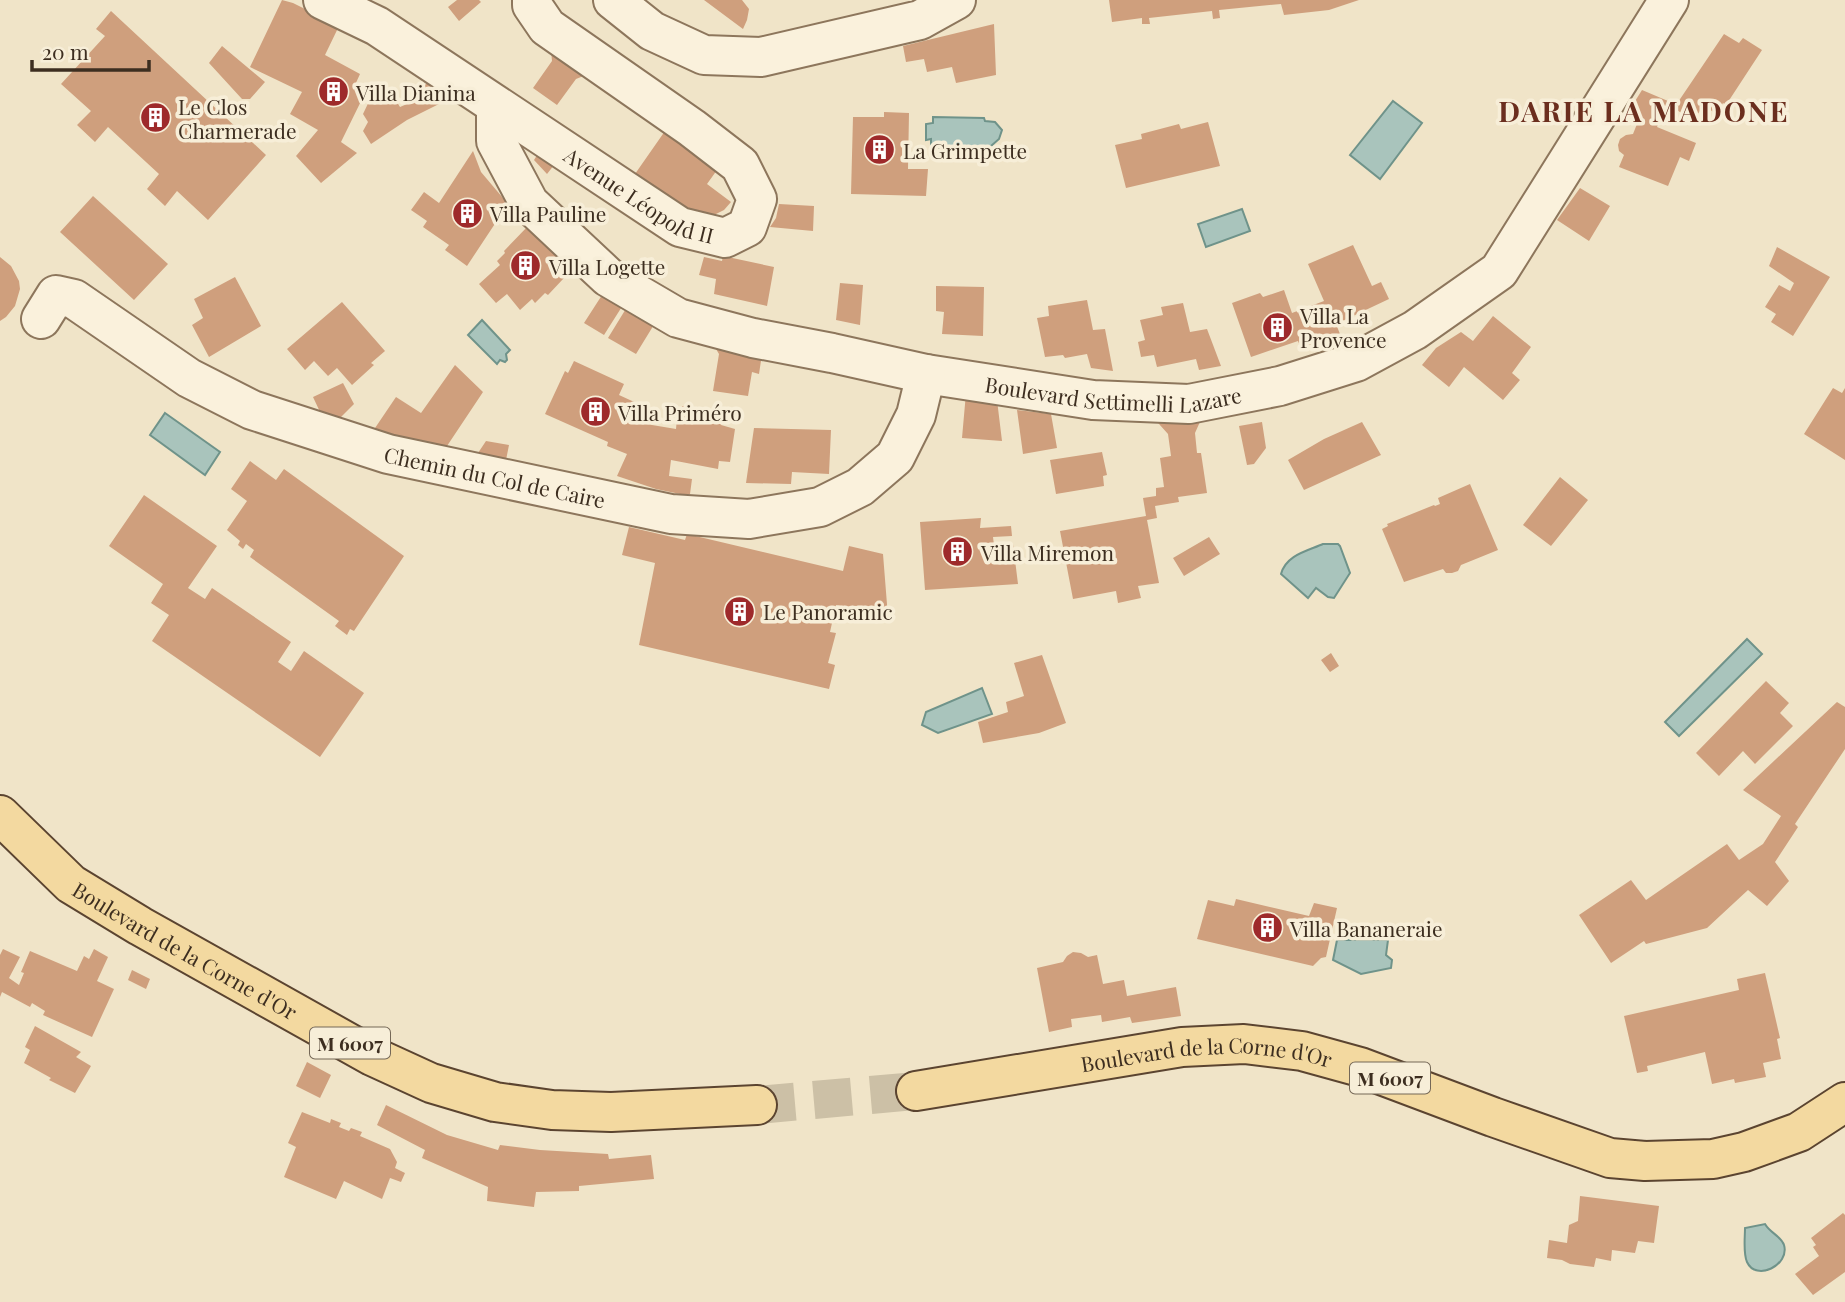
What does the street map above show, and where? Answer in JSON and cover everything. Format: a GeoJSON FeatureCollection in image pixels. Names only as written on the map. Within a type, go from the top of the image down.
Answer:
{"type":"FeatureCollection","features":[{"type":"Feature","properties":{"kind":"main road","name":"Boulevard de la Corne d'Or"},"geometry":{"type":"LineString","coordinates":[[0,815],[71,884],[140,926],[372,1056],[431,1083],[495,1102],[552,1111],[611,1112],[757,1105]]}},
{"type":"Feature","properties":{"kind":"main road","name":"Boulevard de la Corne d'Or"},"geometry":{"type":"LineString","coordinates":[[916,1091],[1182,1047],[1244,1044],[1302,1051],[1360,1067],[1610,1158],[1645,1161],[1713,1159],[1744,1152],[1799,1132],[1845,1102]]}},
{"type":"Feature","properties":{"kind":"street","name":"Avenue Léopold II"},"geometry":{"type":"LineString","coordinates":[[323,0],[377,26],[680,227],[724,238],[747,227],[757,199],[740,165],[692,128],[547,27],[532,5],[532,0]]}},
{"type":"Feature","properties":{"kind":"street"},"geometry":{"type":"LineString","coordinates":[[613,0],[652,31],[704,55],[761,57],[920,20],[956,0]]}},
{"type":"Feature","properties":{"kind":"street","name":"Boulevard Settimelli Lazare"},"geometry":{"type":"LineString","coordinates":[[496,106],[496,141],[529,202],[608,277],[678,318],[752,338],[926,374],[1093,400],[1189,404],[1280,386],[1356,362],[1415,330],[1499,271],[1669,0]]}},
{"type":"Feature","properties":{"kind":"street","name":"Chemin du Col de Caire"},"geometry":{"type":"LineString","coordinates":[[41,319],[56,295],[74,299],[189,378],[252,410],[388,454],[671,514],[749,519],[820,508],[860,487],[895,457],[916,415],[926,374]]}},
{"type":"Feature","properties":{"kind":"water"},"geometry":{"type":"Polygon","coordinates":[[[1393,101],[1422,123],[1380,179],[1350,155],[1393,101]]]}},
{"type":"Feature","properties":{"kind":"water"},"geometry":{"type":"Polygon","coordinates":[[[933,117],[984,118],[985,121],[995,122],[1002,130],[999,139],[991,146],[983,146],[983,149],[931,147],[931,139],[926,140],[926,124],[933,123],[933,117]]]}},
{"type":"Feature","properties":{"kind":"water"},"geometry":{"type":"Polygon","coordinates":[[[1242,209],[1250,231],[1206,247],[1198,224],[1242,209]]]}},
{"type":"Feature","properties":{"kind":"water"},"geometry":{"type":"Polygon","coordinates":[[[482,320],[510,350],[506,354],[505,362],[500,360],[497,364],[468,335],[482,320]]]}},
{"type":"Feature","properties":{"kind":"water"},"geometry":{"type":"Polygon","coordinates":[[[165,413],[220,452],[205,475],[150,435],[165,413]]]}},
{"type":"Feature","properties":{"kind":"water"},"geometry":{"type":"Polygon","coordinates":[[[1323,544],[1340,546],[1350,573],[1334,598],[1316,588],[1308,598],[1281,574],[1292,558],[1323,544]]]}},
{"type":"Feature","properties":{"kind":"water"},"geometry":{"type":"Polygon","coordinates":[[[1747,639],[1762,654],[1679,736],[1665,722],[1747,639]]]}},
{"type":"Feature","properties":{"kind":"water"},"geometry":{"type":"Polygon","coordinates":[[[982,688],[992,714],[938,733],[922,725],[926,712],[982,688]]]}},
{"type":"Feature","properties":{"kind":"water"},"geometry":{"type":"Polygon","coordinates":[[[1337,940],[1388,940],[1386,955],[1392,960],[1391,968],[1361,974],[1333,960],[1337,940]]]}},
{"type":"Feature","properties":{"kind":"water"},"geometry":{"type":"Polygon","coordinates":[[[1765,1224],[1783,1242],[1785,1252],[1777,1264],[1764,1271],[1757,1271],[1747,1262],[1745,1228],[1765,1224]]]}},
{"type":"Feature","properties":{"kind":"building","name":"Villa Dianina"},"geometry":{"type":"Polygon","coordinates":[[[282,0],[339,26],[325,55],[360,74],[355,85],[366,91],[341,142],[357,153],[321,183],[296,156],[318,130],[290,114],[302,92],[250,67],[282,0]]]}},
{"type":"Feature","properties":{"kind":"building"},"geometry":{"type":"Polygon","coordinates":[[[457,0],[481,2],[459,21],[448,7],[457,0]]]}},
{"type":"Feature","properties":{"kind":"building"},"geometry":{"type":"Polygon","coordinates":[[[704,0],[742,0],[749,9],[743,29],[704,0]]]}},
{"type":"Feature","properties":{"kind":"building"},"geometry":{"type":"Polygon","coordinates":[[[1109,0],[1359,0],[1329,10],[1284,15],[1281,4],[1219,10],[1220,18],[1213,19],[1212,11],[1149,18],[1150,24],[1142,24],[1142,18],[1112,22],[1109,0]]]}},
{"type":"Feature","properties":{"kind":"building","name":"Le Clos Charmerade"},"geometry":{"type":"Polygon","coordinates":[[[111,11],[266,155],[208,220],[177,191],[165,206],[147,189],[159,174],[108,127],[95,142],[77,125],[91,111],[61,84],[105,36],[96,29],[111,11]]]}},
{"type":"Feature","properties":{"kind":"building"},"geometry":{"type":"Polygon","coordinates":[[[994,24],[996,75],[956,83],[952,67],[927,72],[924,59],[906,62],[903,46],[994,24]]]}},
{"type":"Feature","properties":{"kind":"building"},"geometry":{"type":"Polygon","coordinates":[[[1724,34],[1739,43],[1743,38],[1762,50],[1726,105],[1723,103],[1716,114],[1704,105],[1693,121],[1674,108],[1724,34]]]}},
{"type":"Feature","properties":{"kind":"building"},"geometry":{"type":"Polygon","coordinates":[[[222,46],[265,82],[250,99],[242,99],[209,63],[222,46]]]}},
{"type":"Feature","properties":{"kind":"building"},"geometry":{"type":"Polygon","coordinates":[[[551,50],[586,75],[576,79],[557,105],[533,88],[552,61],[551,50]]]}},
{"type":"Feature","properties":{"kind":"building"},"geometry":{"type":"Polygon","coordinates":[[[430,78],[455,96],[407,120],[371,144],[363,131],[368,122],[363,114],[373,93],[390,91],[400,107],[421,98],[419,94],[430,78]]]}},
{"type":"Feature","properties":{"kind":"building"},"geometry":{"type":"Polygon","coordinates":[[[1642,90],[1668,101],[1657,127],[1696,143],[1689,161],[1680,157],[1668,186],[1619,167],[1624,155],[1619,151],[1620,139],[1633,134],[1639,119],[1627,114],[1642,90]]]}},
{"type":"Feature","properties":{"kind":"building","name":"La Grimpette"},"geometry":{"type":"Polygon","coordinates":[[[884,112],[909,113],[908,169],[928,169],[926,196],[851,194],[853,117],[884,117],[884,112]]]}},
{"type":"Feature","properties":{"kind":"building"},"geometry":{"type":"Polygon","coordinates":[[[1208,122],[1220,166],[1126,188],[1115,145],[1142,139],[1141,134],[1179,124],[1181,129],[1208,122]]]}},
{"type":"Feature","properties":{"kind":"building"},"geometry":{"type":"Polygon","coordinates":[[[665,131],[717,170],[707,184],[731,202],[724,210],[707,216],[696,213],[635,174],[665,131]]]}},
{"type":"Feature","properties":{"kind":"building"},"geometry":{"type":"Polygon","coordinates":[[[541,149],[558,160],[547,174],[534,160],[541,149]]]}},
{"type":"Feature","properties":{"kind":"building","name":"Villa Pauline"},"geometry":{"type":"Polygon","coordinates":[[[473,151],[481,172],[508,204],[467,266],[445,250],[449,245],[423,227],[427,221],[411,210],[424,192],[439,203],[473,151]]]}},
{"type":"Feature","properties":{"kind":"building"},"geometry":{"type":"Polygon","coordinates":[[[1580,188],[1610,206],[1589,241],[1557,220],[1580,188]]]}},
{"type":"Feature","properties":{"kind":"building"},"geometry":{"type":"Polygon","coordinates":[[[93,196],[168,264],[134,300],[60,232],[93,196]]]}},
{"type":"Feature","properties":{"kind":"building"},"geometry":{"type":"Polygon","coordinates":[[[779,204],[814,206],[813,231],[770,227],[776,218],[779,204]]]}},
{"type":"Feature","properties":{"kind":"building","name":"Villa Logette"},"geometry":{"type":"Polygon","coordinates":[[[529,225],[557,252],[554,268],[564,278],[548,295],[545,293],[535,303],[532,299],[520,310],[507,294],[496,303],[479,284],[500,265],[497,261],[504,251],[529,225]]]}},
{"type":"Feature","properties":{"kind":"building"},"geometry":{"type":"Polygon","coordinates":[[[1353,245],[1372,286],[1381,282],[1389,299],[1336,324],[1340,334],[1301,348],[1298,341],[1251,357],[1232,303],[1260,293],[1263,297],[1284,290],[1292,313],[1324,301],[1308,264],[1353,245]]]}},
{"type":"Feature","properties":{"kind":"building"},"geometry":{"type":"Polygon","coordinates":[[[1777,247],[1830,277],[1793,336],[1771,322],[1776,314],[1765,307],[1779,285],[1790,291],[1794,283],[1769,266],[1777,247]]]}},
{"type":"Feature","properties":{"kind":"building"},"geometry":{"type":"Polygon","coordinates":[[[723,256],[774,267],[767,306],[714,294],[716,279],[699,275],[704,257],[722,261],[723,256]]]}},
{"type":"Feature","properties":{"kind":"building"},"geometry":{"type":"Polygon","coordinates":[[[0,257],[11,266],[20,289],[15,306],[0,321],[0,257]]]}},
{"type":"Feature","properties":{"kind":"building"},"geometry":{"type":"Polygon","coordinates":[[[235,277],[261,326],[209,357],[192,325],[203,318],[194,299],[235,277]]]}},
{"type":"Feature","properties":{"kind":"building"},"geometry":{"type":"Polygon","coordinates":[[[840,283],[863,285],[860,325],[836,320],[840,283]]]}},
{"type":"Feature","properties":{"kind":"building"},"geometry":{"type":"Polygon","coordinates":[[[936,286],[984,287],[983,336],[942,334],[944,312],[936,311],[936,286]]]}},
{"type":"Feature","properties":{"kind":"building"},"geometry":{"type":"Polygon","coordinates":[[[604,292],[623,305],[604,335],[584,323],[604,292]]]}},
{"type":"Feature","properties":{"kind":"building"},"geometry":{"type":"Polygon","coordinates":[[[1087,300],[1093,330],[1105,329],[1113,371],[1091,368],[1087,354],[1065,358],[1063,355],[1045,357],[1037,318],[1049,316],[1048,306],[1087,300]]]}},
{"type":"Feature","properties":{"kind":"building"},"geometry":{"type":"Polygon","coordinates":[[[342,302],[385,351],[352,385],[337,368],[328,376],[314,361],[305,370],[287,349],[342,302]]]}},
{"type":"Feature","properties":{"kind":"building"},"geometry":{"type":"Polygon","coordinates":[[[1183,303],[1190,332],[1207,329],[1221,366],[1199,370],[1196,359],[1157,367],[1154,355],[1141,357],[1138,342],[1145,340],[1140,320],[1163,315],[1161,307],[1183,303]]]}},
{"type":"Feature","properties":{"kind":"building"},"geometry":{"type":"Polygon","coordinates":[[[627,307],[655,323],[636,354],[608,338],[627,307]]]}},
{"type":"Feature","properties":{"kind":"building"},"geometry":{"type":"Polygon","coordinates":[[[1493,316],[1531,347],[1512,373],[1520,380],[1503,400],[1464,367],[1449,387],[1422,365],[1436,348],[1461,332],[1473,341],[1493,316]]]}},
{"type":"Feature","properties":{"kind":"building"},"geometry":{"type":"Polygon","coordinates":[[[713,344],[762,354],[759,374],[752,372],[748,396],[713,391],[719,354],[713,344]]]}},
{"type":"Feature","properties":{"kind":"building"},"geometry":{"type":"Polygon","coordinates":[[[574,361],[624,384],[619,395],[643,406],[640,411],[645,413],[640,423],[676,429],[682,406],[723,414],[721,425],[735,429],[730,462],[719,461],[718,469],[671,460],[669,476],[692,479],[690,494],[656,489],[617,476],[627,454],[607,446],[608,442],[545,414],[565,371],[568,373],[574,361]]]}},
{"type":"Feature","properties":{"kind":"building"},"geometry":{"type":"Polygon","coordinates":[[[455,365],[483,392],[443,452],[373,431],[396,397],[421,413],[455,365]]]}},
{"type":"Feature","properties":{"kind":"building"},"geometry":{"type":"Polygon","coordinates":[[[343,383],[354,404],[338,420],[321,414],[313,397],[343,383]]]}},
{"type":"Feature","properties":{"kind":"building"},"geometry":{"type":"Polygon","coordinates":[[[1833,388],[1842,393],[1845,388],[1845,460],[1804,434],[1833,388]]]}},
{"type":"Feature","properties":{"kind":"building"},"geometry":{"type":"Polygon","coordinates":[[[966,393],[997,400],[1002,441],[962,438],[966,393]]]}},
{"type":"Feature","properties":{"kind":"building"},"geometry":{"type":"Polygon","coordinates":[[[1017,410],[1051,414],[1057,448],[1023,454],[1017,410]]]}},
{"type":"Feature","properties":{"kind":"building"},"geometry":{"type":"Polygon","coordinates":[[[1151,415],[1203,415],[1195,433],[1207,493],[1178,497],[1179,502],[1155,506],[1157,518],[1147,520],[1159,583],[1138,586],[1141,598],[1118,603],[1116,591],[1073,599],[1060,531],[1146,516],[1143,498],[1156,496],[1156,488],[1164,487],[1160,458],[1171,456],[1168,434],[1151,415]]]}},
{"type":"Feature","properties":{"kind":"building"},"geometry":{"type":"Polygon","coordinates":[[[1262,422],[1266,448],[1254,464],[1247,465],[1239,426],[1262,422]]]}},
{"type":"Feature","properties":{"kind":"building"},"geometry":{"type":"Polygon","coordinates":[[[1362,422],[1381,455],[1304,490],[1288,460],[1324,439],[1362,422]]]}},
{"type":"Feature","properties":{"kind":"building"},"geometry":{"type":"Polygon","coordinates":[[[754,428],[831,430],[829,474],[792,472],[791,484],[746,483],[754,428]]]}},
{"type":"Feature","properties":{"kind":"building"},"geometry":{"type":"Polygon","coordinates":[[[486,441],[509,445],[506,460],[476,456],[486,441]]]}},
{"type":"Feature","properties":{"kind":"building"},"geometry":{"type":"Polygon","coordinates":[[[1102,452],[1107,475],[1103,476],[1104,486],[1056,494],[1050,460],[1102,452]]]}},
{"type":"Feature","properties":{"kind":"building"},"geometry":{"type":"Polygon","coordinates":[[[250,461],[276,480],[284,469],[404,556],[354,631],[350,629],[347,635],[335,626],[339,621],[250,557],[254,550],[246,544],[243,549],[238,545],[240,541],[227,530],[247,501],[231,489],[250,461]]]}},
{"type":"Feature","properties":{"kind":"building"},"geometry":{"type":"Polygon","coordinates":[[[1560,477],[1588,500],[1551,546],[1523,525],[1560,477]]]}},
{"type":"Feature","properties":{"kind":"building"},"geometry":{"type":"Polygon","coordinates":[[[1470,484],[1498,550],[1461,565],[1458,571],[1446,573],[1443,569],[1404,582],[1382,529],[1388,526],[1387,524],[1440,504],[1438,498],[1470,484]]]}},
{"type":"Feature","properties":{"kind":"building"},"geometry":{"type":"Polygon","coordinates":[[[144,495],[217,546],[188,588],[205,599],[212,588],[291,642],[278,662],[291,671],[304,651],[364,693],[320,757],[152,641],[169,615],[151,603],[163,584],[109,546],[144,495]]]}},
{"type":"Feature","properties":{"kind":"building","name":"Villa Miremon"},"geometry":{"type":"Polygon","coordinates":[[[981,518],[980,528],[1011,526],[1012,536],[993,537],[994,545],[1013,544],[1018,584],[925,590],[920,522],[981,518]]]}},
{"type":"Feature","properties":{"kind":"building","name":"Le Panoramic"},"geometry":{"type":"Polygon","coordinates":[[[629,527],[685,540],[687,534],[843,571],[849,546],[883,554],[888,617],[836,605],[830,632],[836,633],[828,663],[835,665],[829,689],[639,645],[655,563],[622,555],[629,527]]]}},
{"type":"Feature","properties":{"kind":"building"},"geometry":{"type":"Polygon","coordinates":[[[1209,537],[1220,554],[1184,576],[1173,558],[1209,537]]]}},
{"type":"Feature","properties":{"kind":"building"},"geometry":{"type":"Polygon","coordinates":[[[1331,653],[1339,666],[1330,672],[1321,660],[1331,653]]]}},
{"type":"Feature","properties":{"kind":"building"},"geometry":{"type":"Polygon","coordinates":[[[1042,655],[1066,723],[1039,733],[983,743],[978,722],[1008,712],[1006,702],[1024,696],[1014,663],[1042,655]]]}},
{"type":"Feature","properties":{"kind":"building"},"geometry":{"type":"Polygon","coordinates":[[[1766,681],[1789,703],[1780,713],[1793,726],[1755,764],[1743,751],[1719,776],[1696,753],[1766,681]]]}},
{"type":"Feature","properties":{"kind":"building"},"geometry":{"type":"Polygon","coordinates":[[[1837,702],[1845,707],[1845,749],[1795,824],[1798,827],[1775,862],[1789,881],[1767,906],[1748,890],[1707,928],[1646,944],[1644,941],[1611,963],[1579,915],[1631,880],[1646,900],[1727,844],[1739,860],[1763,844],[1781,816],[1743,790],[1837,702]]]}},
{"type":"Feature","properties":{"kind":"building","name":"Villa Bananeraie"},"geometry":{"type":"Polygon","coordinates":[[[1236,899],[1309,916],[1314,903],[1337,908],[1326,957],[1313,966],[1197,939],[1208,900],[1234,906],[1236,899]]]}},
{"type":"Feature","properties":{"kind":"building"},"geometry":{"type":"Polygon","coordinates":[[[3,949],[20,957],[9,978],[19,985],[30,951],[77,971],[84,956],[89,959],[94,949],[108,957],[97,981],[114,989],[92,1037],[43,1015],[45,1011],[32,1003],[30,1007],[2,992],[0,997],[0,955],[3,949]]]}},
{"type":"Feature","properties":{"kind":"building"},"geometry":{"type":"Polygon","coordinates":[[[1073,952],[1088,957],[1097,955],[1103,984],[1124,980],[1127,996],[1176,987],[1181,1016],[1132,1023],[1130,1017],[1102,1022],[1101,1015],[1071,1019],[1072,1027],[1049,1032],[1037,968],[1063,962],[1073,952]]]}},
{"type":"Feature","properties":{"kind":"building"},"geometry":{"type":"Polygon","coordinates":[[[132,970],[150,979],[146,989],[128,980],[132,970]]]}},
{"type":"Feature","properties":{"kind":"building"},"geometry":{"type":"Polygon","coordinates":[[[1765,973],[1780,1038],[1777,1039],[1781,1059],[1763,1063],[1766,1077],[1735,1083],[1734,1079],[1712,1084],[1705,1052],[1647,1066],[1648,1071],[1637,1073],[1624,1016],[1739,990],[1737,979],[1765,973]]]}},
{"type":"Feature","properties":{"kind":"building"},"geometry":{"type":"Polygon","coordinates":[[[35,1026],[81,1052],[76,1057],[91,1066],[75,1093],[24,1063],[30,1050],[25,1047],[35,1026]]]}},
{"type":"Feature","properties":{"kind":"building"},"geometry":{"type":"Polygon","coordinates":[[[307,1062],[331,1075],[320,1098],[296,1086],[307,1062]]]}},
{"type":"Feature","properties":{"kind":"building"},"geometry":{"type":"Polygon","coordinates":[[[386,1105],[447,1135],[498,1150],[500,1145],[608,1154],[609,1159],[651,1155],[654,1179],[579,1186],[579,1191],[536,1192],[534,1207],[487,1201],[488,1187],[422,1158],[425,1150],[377,1125],[386,1105]]]}},
{"type":"Feature","properties":{"kind":"building"},"geometry":{"type":"Polygon","coordinates":[[[302,1112],[330,1123],[331,1119],[341,1123],[339,1127],[362,1132],[360,1136],[390,1149],[397,1162],[395,1168],[405,1173],[401,1182],[390,1178],[382,1199],[344,1181],[336,1199],[284,1177],[296,1147],[288,1143],[302,1112]]]}},
{"type":"Feature","properties":{"kind":"building"},"geometry":{"type":"Polygon","coordinates":[[[1580,1196],[1659,1206],[1654,1243],[1638,1241],[1635,1253],[1612,1250],[1611,1261],[1596,1258],[1594,1267],[1547,1258],[1549,1240],[1567,1243],[1569,1225],[1578,1221],[1580,1196]]]}},
{"type":"Feature","properties":{"kind":"building"},"geometry":{"type":"Polygon","coordinates":[[[1843,1213],[1845,1272],[1813,1295],[1795,1274],[1819,1256],[1811,1238],[1843,1213]]]}},
{"type":"Feature","properties":{"kind":"tunnel"},"geometry":{"type":"LineString","coordinates":[[757,1105],[916,1091]]}},
{"type":"Feature","properties":{"kind":"place","name":"Villa Dianina"},"geometry":{"type":"Point","coordinates":[333,92]}},
{"type":"Feature","properties":{"kind":"place","name":"Le Clos Charmerade"},"geometry":{"type":"Point","coordinates":[155,118]}},
{"type":"Feature","properties":{"kind":"place","name":"La Grimpette"},"geometry":{"type":"Point","coordinates":[880,150]}},
{"type":"Feature","properties":{"kind":"place","name":"Villa Pauline"},"geometry":{"type":"Point","coordinates":[467,213]}},
{"type":"Feature","properties":{"kind":"place","name":"Villa Logette"},"geometry":{"type":"Point","coordinates":[526,266]}},
{"type":"Feature","properties":{"kind":"place","name":"Villa La Provence"},"geometry":{"type":"Point","coordinates":[1277,327]}},
{"type":"Feature","properties":{"kind":"place","name":"Villa Priméro"},"geometry":{"type":"Point","coordinates":[595,412]}},
{"type":"Feature","properties":{"kind":"place","name":"Villa Miremon"},"geometry":{"type":"Point","coordinates":[958,552]}},
{"type":"Feature","properties":{"kind":"place","name":"Le Panoramic"},"geometry":{"type":"Point","coordinates":[740,611]}},
{"type":"Feature","properties":{"kind":"place","name":"Villa Bananeraie"},"geometry":{"type":"Point","coordinates":[1267,928]}},
{"type":"Feature","properties":{"kind":"district","name":"DARIE LA MADONE"},"geometry":{"type":"Point","coordinates":[1644,110]}}]}
